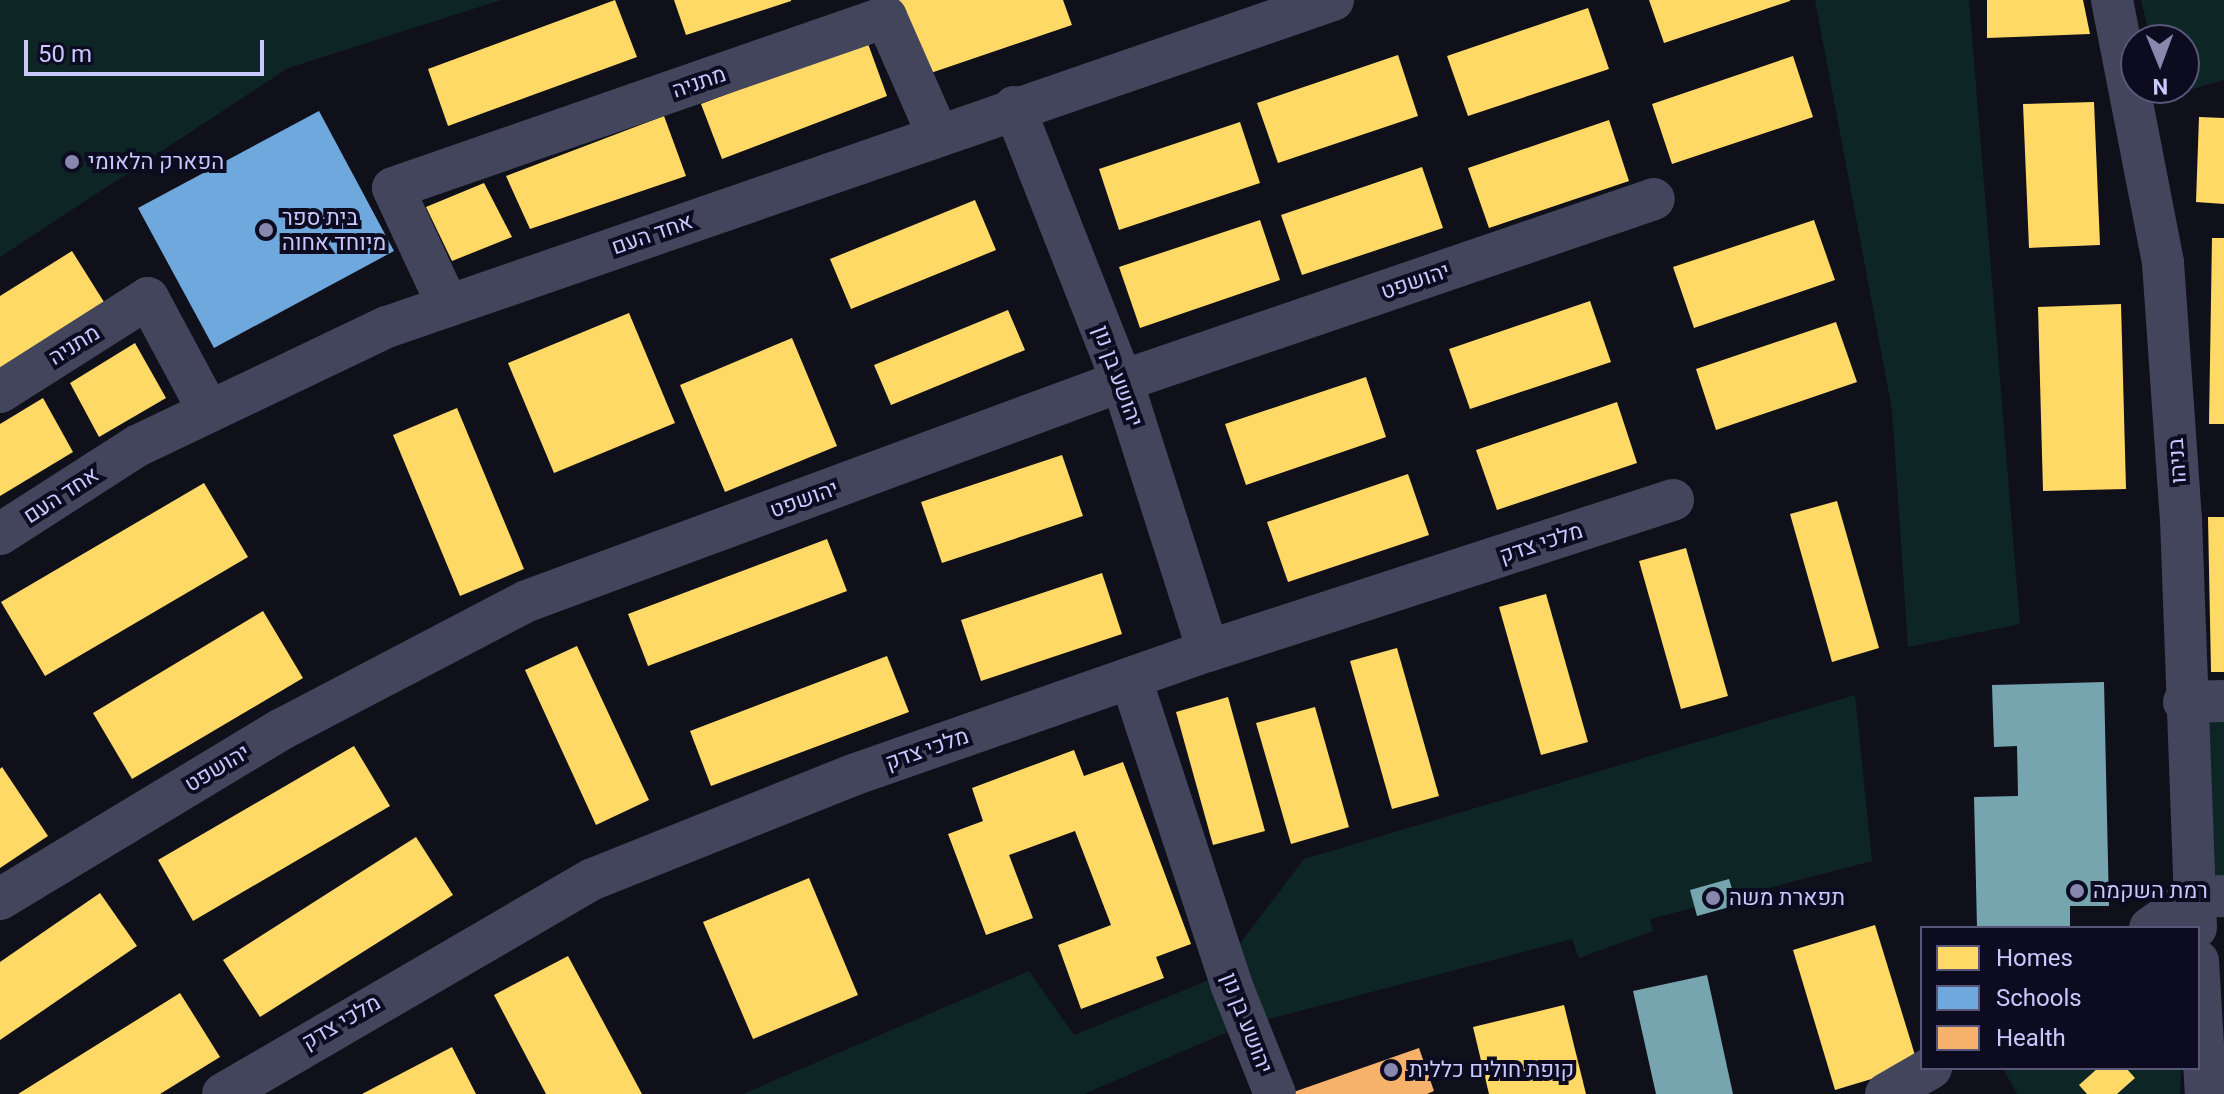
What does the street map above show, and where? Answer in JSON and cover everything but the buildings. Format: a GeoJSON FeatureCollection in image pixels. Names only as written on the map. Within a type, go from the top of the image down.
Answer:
{"type":"FeatureCollection","features":[{"type":"Feature","properties":{"kind":"street","name":"אחד העם"},"geometry":{"type":"LineString","coordinates":[[0,534],[137,446],[387,327],[937,133],[1333,0]]}},
{"type":"Feature","properties":{"kind":"street","name":"בניהו"},"geometry":{"type":"LineString","coordinates":[[2112,0],[2163,263],[2181,519],[2204,701],[2205,907]]}},
{"type":"Feature","properties":{"kind":"street","name":"מתניה"},"geometry":{"type":"LineString","coordinates":[[448,306],[393,188],[886,17],[937,133]]}},
{"type":"Feature","properties":{"kind":"street","name":"יהושע בן נון"},"geometry":{"type":"LineString","coordinates":[[1014,107],[1122,381],[1208,651]]}},
{"type":"Feature","properties":{"kind":"street","name":"יהושפט"},"geometry":{"type":"LineString","coordinates":[[0,899],[282,729],[527,601],[1122,381],[1654,199]]}},
{"type":"Feature","properties":{"kind":"street","name":"מתניה"},"geometry":{"type":"LineString","coordinates":[[0,392],[148,298],[209,412]]}},
{"type":"Feature","properties":{"kind":"street","name":"מלכי צדק"},"geometry":{"type":"LineString","coordinates":[[223,1094],[593,879],[853,775],[1208,651],[1673,500]]}},
{"type":"Feature","properties":{"kind":"street","name":"יהושע בן נון"},"geometry":{"type":"LineString","coordinates":[[1131,679],[1231,984],[1275,1094]]}},
{"type":"Feature","properties":{"kind":"street"},"geometry":{"type":"LineString","coordinates":[[2155,926],[2205,907]]}},
{"type":"Feature","properties":{"kind":"street"},"geometry":{"type":"LineString","coordinates":[[2200,994],[2206,1094]]}},
{"type":"Feature","properties":{"kind":"street"},"geometry":{"type":"LineString","coordinates":[[1886,1094],[1928,1070]]}},
{"type":"Feature","properties":{"kind":"green space","name":"הפארק הלאומי"},"geometry":{"type":"Polygon","coordinates":[[[0,0],[501,0],[288,68],[0,257],[0,0]]]}},
{"type":"Feature","properties":{"kind":"green space"},"geometry":{"type":"Polygon","coordinates":[[[1815,0],[1969,0],[2020,624],[1908,647],[1892,409],[1815,0]]]}},
{"type":"Feature","properties":{"kind":"green space"},"geometry":{"type":"Polygon","coordinates":[[[2141,0],[2224,0],[2224,80],[2200,87],[2200,24],[2147,24],[2141,0]]]}},
{"type":"Feature","properties":{"kind":"green space"},"geometry":{"type":"Polygon","coordinates":[[[1855,695],[1872,861],[1650,919],[1653,931],[1579,958],[1572,939],[1239,1027],[1084,1094],[743,1094],[1029,971],[1074,1035],[1214,978],[1304,859],[1855,695]]]}},
{"type":"Feature","properties":{"kind":"green space"},"geometry":{"type":"Polygon","coordinates":[[[2224,701],[2224,896],[2194,897],[2184,702],[2224,701]]]}},
{"type":"Feature","properties":{"kind":"green space"},"geometry":{"type":"Polygon","coordinates":[[[2004,1070],[2181,1070],[2180,1094],[2017,1094],[2004,1070]]]}},
{"type":"Feature","properties":{"kind":"place","name":"הפארק הלאומי"},"geometry":{"type":"Point","coordinates":[72,162]}},
{"type":"Feature","properties":{"kind":"place","name":"בית ספר מיוחד אחוה"},"geometry":{"type":"Point","coordinates":[266,230]}},
{"type":"Feature","properties":{"kind":"place","name":"רמת השקמה"},"geometry":{"type":"Point","coordinates":[2077,891]}},
{"type":"Feature","properties":{"kind":"place","name":"תפארת משה"},"geometry":{"type":"Point","coordinates":[1713,898]}},
{"type":"Feature","properties":{"kind":"place","name":"קופת חולים כללית"},"geometry":{"type":"Point","coordinates":[1391,1070]}}]}
